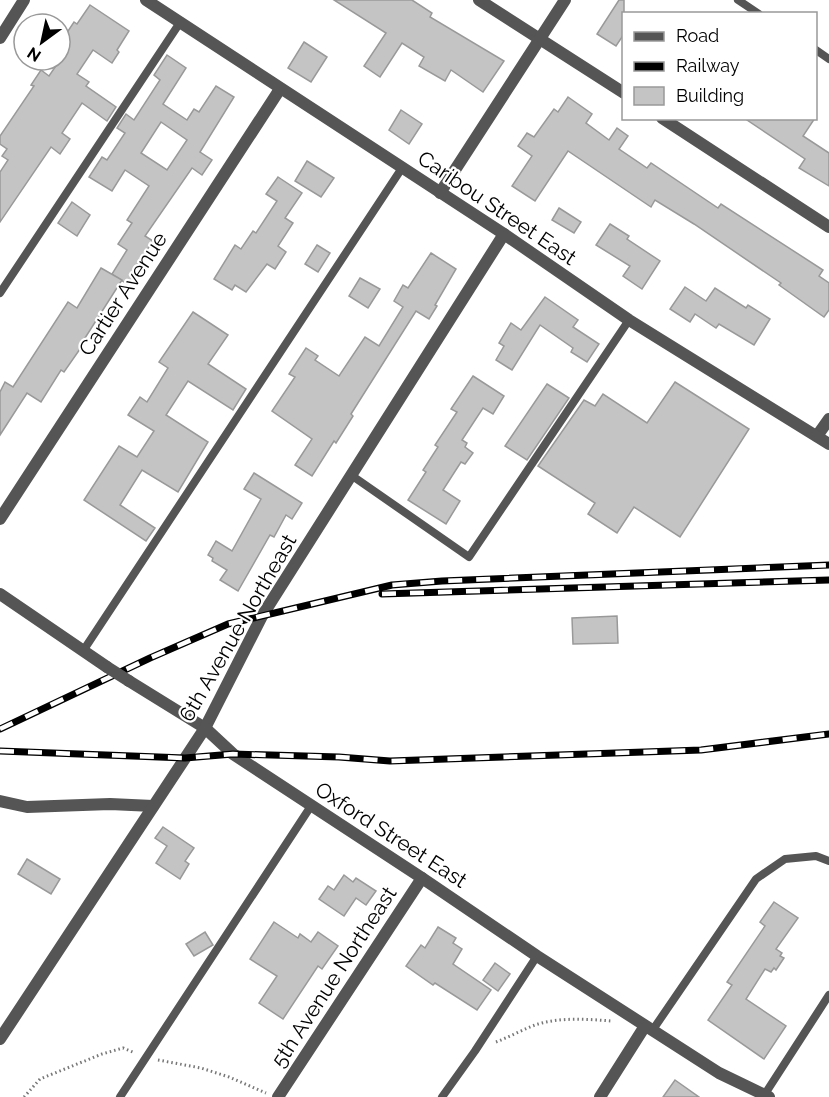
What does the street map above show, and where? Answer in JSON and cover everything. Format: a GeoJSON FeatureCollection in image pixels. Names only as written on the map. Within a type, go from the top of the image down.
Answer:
{"type":"FeatureCollection","features":[{"type":"Feature","properties":{"kind":"street"},"geometry":{"type":"LineString","coordinates":[[0,38],[24,0]]}},
{"type":"Feature","properties":{"kind":"street","name":"Caribou Street East"},"geometry":{"type":"LineString","coordinates":[[146,0],[504,234],[629,320],[829,444]]}},
{"type":"Feature","properties":{"kind":"street"},"geometry":{"type":"LineString","coordinates":[[479,0],[622,92]]}},
{"type":"Feature","properties":{"kind":"street"},"geometry":{"type":"LineString","coordinates":[[440,193],[565,0]]}},
{"type":"Feature","properties":{"kind":"street","name":"Cartier Avenue"},"geometry":{"type":"LineString","coordinates":[[0,519],[280,89]]}},
{"type":"Feature","properties":{"kind":"street"},"geometry":{"type":"LineString","coordinates":[[665,120],[829,227]]}},
{"type":"Feature","properties":{"kind":"street","name":"6th Avenue Northeast"},"geometry":{"type":"LineString","coordinates":[[0,1039],[205,728],[262,616],[504,234]]}},
{"type":"Feature","properties":{"kind":"street"},"geometry":{"type":"LineString","coordinates":[[818,436],[829,419]]}},
{"type":"Feature","properties":{"kind":"street","name":"Oxford Street East"},"geometry":{"type":"LineString","coordinates":[[0,594],[107,667],[205,728],[233,754],[537,956],[719,1073],[766,1096]]}},
{"type":"Feature","properties":{"kind":"street"},"geometry":{"type":"LineString","coordinates":[[0,801],[27,807],[110,804],[153,806]]}},
{"type":"Feature","properties":{"kind":"street","name":"5th Avenue Northeast"},"geometry":{"type":"LineString","coordinates":[[278,1097],[422,878]]}},
{"type":"Feature","properties":{"kind":"street"},"geometry":{"type":"LineString","coordinates":[[600,1097],[647,1027]]}},
{"type":"Feature","properties":{"kind":"lane"},"geometry":{"type":"LineString","coordinates":[[738,0],[756,12]]}},
{"type":"Feature","properties":{"kind":"lane"},"geometry":{"type":"LineString","coordinates":[[0,293],[181,21]]}},
{"type":"Feature","properties":{"kind":"lane"},"geometry":{"type":"LineString","coordinates":[[83,651],[402,168]]}},
{"type":"Feature","properties":{"kind":"lane"},"geometry":{"type":"LineString","coordinates":[[351,475],[469,556],[629,320]]}},
{"type":"Feature","properties":{"kind":"lane"},"geometry":{"type":"LineString","coordinates":[[120,1097],[311,806]]}},
{"type":"Feature","properties":{"kind":"lane"},"geometry":{"type":"LineString","coordinates":[[647,1027],[756,879],[785,858],[816,856],[829,861]]}},
{"type":"Feature","properties":{"kind":"lane"},"geometry":{"type":"LineString","coordinates":[[442,1097],[537,956]]}},
{"type":"Feature","properties":{"kind":"lane"},"geometry":{"type":"LineString","coordinates":[[766,1096],[829,995]]}},
{"type":"Feature","properties":{"kind":"path"},"geometry":{"type":"LineString","coordinates":[[475,1051],[534,1025],[554,1021],[586,1019],[647,1027]]}},
{"type":"Feature","properties":{"kind":"building"},"geometry":{"type":"Polygon","coordinates":[[[334,0],[412,0],[432,13],[430,17],[504,61],[483,92],[451,70],[445,81],[419,66],[424,57],[402,43],[380,77],[364,66],[386,33],[334,0]]]}},
{"type":"Feature","properties":{"kind":"building"},"geometry":{"type":"Polygon","coordinates":[[[619,0],[624,0],[622,37],[616,46],[597,34],[619,0]]]}},
{"type":"Feature","properties":{"kind":"building"},"geometry":{"type":"Polygon","coordinates":[[[90,5],[129,31],[112,63],[93,50],[77,74],[89,82],[86,86],[116,107],[107,121],[82,103],[62,133],[70,139],[60,154],[51,147],[0,222],[0,172],[8,160],[2,156],[7,149],[0,144],[0,136],[34,86],[31,85],[40,72],[49,76],[52,72],[72,72],[72,25],[74,22],[77,24],[90,5]]]}},
{"type":"Feature","properties":{"kind":"building"},"geometry":{"type":"Polygon","coordinates":[[[304,42],[327,57],[311,82],[288,68],[304,42]]]}},
{"type":"Feature","properties":{"kind":"building"},"geometry":{"type":"Polygon","coordinates":[[[167,55],[186,68],[163,104],[187,120],[194,109],[199,112],[216,86],[234,97],[200,152],[212,160],[202,175],[192,168],[145,236],[153,241],[133,271],[137,274],[130,286],[112,274],[127,250],[118,244],[132,223],[127,220],[149,186],[125,170],[112,191],[89,177],[102,157],[107,160],[125,133],[117,128],[126,114],[134,120],[160,80],[154,75],[167,55]],[[161,122],[141,153],[167,170],[187,140],[161,122]]]}},
{"type":"Feature","properties":{"kind":"building"},"geometry":{"type":"Polygon","coordinates":[[[568,97],[592,114],[586,123],[609,140],[617,128],[628,136],[619,149],[647,168],[651,163],[718,208],[721,204],[823,270],[819,276],[829,283],[829,310],[824,317],[779,285],[781,283],[694,224],[655,200],[651,207],[568,151],[535,201],[512,186],[532,156],[518,146],[527,133],[534,137],[554,109],[558,112],[568,97]]]}},
{"type":"Feature","properties":{"kind":"building"},"geometry":{"type":"Polygon","coordinates":[[[401,110],[422,124],[409,144],[389,130],[401,110]]]}},
{"type":"Feature","properties":{"kind":"building"},"geometry":{"type":"Polygon","coordinates":[[[747,120],[814,120],[803,136],[829,153],[829,186],[799,168],[805,159],[747,120]]]}},
{"type":"Feature","properties":{"kind":"building"},"geometry":{"type":"Polygon","coordinates":[[[307,161],[334,178],[321,197],[295,181],[307,161]]]}},
{"type":"Feature","properties":{"kind":"building"},"geometry":{"type":"Polygon","coordinates":[[[278,177],[302,193],[285,218],[293,223],[278,246],[286,252],[275,269],[267,264],[246,292],[235,285],[232,290],[214,279],[235,245],[241,249],[253,231],[256,233],[277,201],[266,194],[278,177]]]}},
{"type":"Feature","properties":{"kind":"building"},"geometry":{"type":"Polygon","coordinates":[[[72,202],[90,215],[77,236],[58,223],[72,202]]]}},
{"type":"Feature","properties":{"kind":"building"},"geometry":{"type":"Polygon","coordinates":[[[559,208],[581,222],[574,233],[552,220],[559,208]]]}},
{"type":"Feature","properties":{"kind":"building"},"geometry":{"type":"Polygon","coordinates":[[[610,224],[629,236],[627,239],[660,261],[642,289],[623,276],[630,266],[596,245],[610,224]]]}},
{"type":"Feature","properties":{"kind":"building"},"geometry":{"type":"Polygon","coordinates":[[[317,245],[330,253],[318,272],[305,264],[317,245]]]}},
{"type":"Feature","properties":{"kind":"building"},"geometry":{"type":"Polygon","coordinates":[[[431,253],[456,269],[435,305],[437,306],[429,319],[416,311],[351,414],[353,416],[336,443],[334,441],[312,476],[295,465],[312,439],[272,411],[295,377],[289,374],[306,348],[318,356],[315,360],[339,376],[365,337],[379,346],[403,307],[394,301],[403,285],[408,288],[431,253]]]}},
{"type":"Feature","properties":{"kind":"building"},"geometry":{"type":"Polygon","coordinates":[[[101,268],[122,280],[85,338],[87,339],[64,372],[61,370],[41,402],[27,393],[0,435],[0,392],[5,382],[13,387],[68,302],[77,308],[101,268]]]}},
{"type":"Feature","properties":{"kind":"building"},"geometry":{"type":"Polygon","coordinates":[[[360,278],[380,289],[368,308],[349,296],[360,278]]]}},
{"type":"Feature","properties":{"kind":"building"},"geometry":{"type":"Polygon","coordinates":[[[685,287],[706,301],[715,288],[746,308],[748,305],[770,319],[754,345],[719,324],[716,328],[695,314],[690,322],[670,309],[685,287]]]}},
{"type":"Feature","properties":{"kind":"building"},"geometry":{"type":"Polygon","coordinates":[[[545,297],[578,320],[573,327],[599,344],[587,362],[571,352],[573,348],[540,325],[512,370],[496,360],[504,346],[499,343],[511,323],[521,330],[545,297]]]}},
{"type":"Feature","properties":{"kind":"building"},"geometry":{"type":"Polygon","coordinates":[[[193,312],[228,335],[208,364],[246,389],[233,410],[188,381],[166,415],[208,442],[178,492],[142,470],[120,505],[155,528],[146,541],[84,500],[119,446],[137,457],[154,431],[128,415],[140,397],[147,402],[168,368],[159,362],[193,312]]]}},
{"type":"Feature","properties":{"kind":"building"},"geometry":{"type":"Polygon","coordinates":[[[473,376],[504,396],[493,414],[483,408],[462,440],[467,443],[465,447],[473,453],[465,464],[461,462],[443,490],[460,501],[446,524],[408,500],[426,472],[423,470],[438,447],[435,445],[457,412],[451,409],[473,376]]]}},
{"type":"Feature","properties":{"kind":"building"},"geometry":{"type":"Polygon","coordinates":[[[675,382],[749,429],[680,537],[634,507],[617,533],[588,514],[595,503],[538,466],[584,400],[595,406],[603,394],[647,423],[675,382]]]}},
{"type":"Feature","properties":{"kind":"building"},"geometry":{"type":"Polygon","coordinates":[[[547,384],[569,398],[527,460],[505,446],[547,384]]]}},
{"type":"Feature","properties":{"kind":"building"},"geometry":{"type":"Polygon","coordinates":[[[254,473],[302,503],[292,519],[286,515],[274,537],[270,535],[238,591],[220,580],[227,570],[212,561],[213,558],[208,555],[216,541],[232,551],[261,499],[244,489],[254,473]]]}},
{"type":"Feature","properties":{"kind":"building"},"geometry":{"type":"Polygon","coordinates":[[[617,616],[618,643],[573,644],[572,618],[617,616]]]}},
{"type":"Feature","properties":{"kind":"building"},"geometry":{"type":"Polygon","coordinates":[[[163,827],[194,848],[185,861],[189,864],[180,879],[156,863],[167,846],[155,838],[163,827]]]}},
{"type":"Feature","properties":{"kind":"building"},"geometry":{"type":"Polygon","coordinates":[[[27,859],[60,879],[51,894],[18,874],[27,859]]]}},
{"type":"Feature","properties":{"kind":"building"},"geometry":{"type":"Polygon","coordinates":[[[344,875],[353,882],[356,878],[376,891],[366,905],[356,898],[344,916],[319,899],[328,886],[334,890],[344,875]]]}},
{"type":"Feature","properties":{"kind":"building"},"geometry":{"type":"Polygon","coordinates":[[[774,902],[798,918],[776,949],[782,953],[780,956],[784,958],[776,970],[774,968],[771,972],[765,969],[746,999],[786,1026],[764,1059],[708,1020],[732,985],[727,982],[765,926],[760,922],[774,902]]]}},
{"type":"Feature","properties":{"kind":"building"},"geometry":{"type":"Polygon","coordinates":[[[274,922],[298,938],[300,934],[311,942],[318,932],[338,946],[322,969],[318,966],[283,1019],[259,1003],[277,976],[250,959],[274,922]]]}},
{"type":"Feature","properties":{"kind":"building"},"geometry":{"type":"Polygon","coordinates":[[[438,927],[456,938],[453,943],[462,949],[453,964],[491,990],[477,1010],[435,983],[433,985],[406,966],[421,945],[425,948],[438,927]]]}},
{"type":"Feature","properties":{"kind":"building"},"geometry":{"type":"Polygon","coordinates":[[[205,932],[213,945],[194,956],[186,944],[205,932]]]}},
{"type":"Feature","properties":{"kind":"building"},"geometry":{"type":"Polygon","coordinates":[[[495,963],[510,974],[498,991],[483,980],[495,963]]]}},
{"type":"Feature","properties":{"kind":"building"},"geometry":{"type":"Polygon","coordinates":[[[675,1080],[699,1097],[663,1097],[675,1080]]]}},
{"type":"Feature","properties":{"kind":"railway"},"geometry":{"type":"LineString","coordinates":[[0,729],[228,624],[392,585],[829,565]]}},
{"type":"Feature","properties":{"kind":"railway"},"geometry":{"type":"LineString","coordinates":[[382,594],[829,580]]}},
{"type":"Feature","properties":{"kind":"railway"},"geometry":{"type":"LineString","coordinates":[[0,751],[185,758],[233,754],[390,761],[701,750],[829,734]]}}]}
